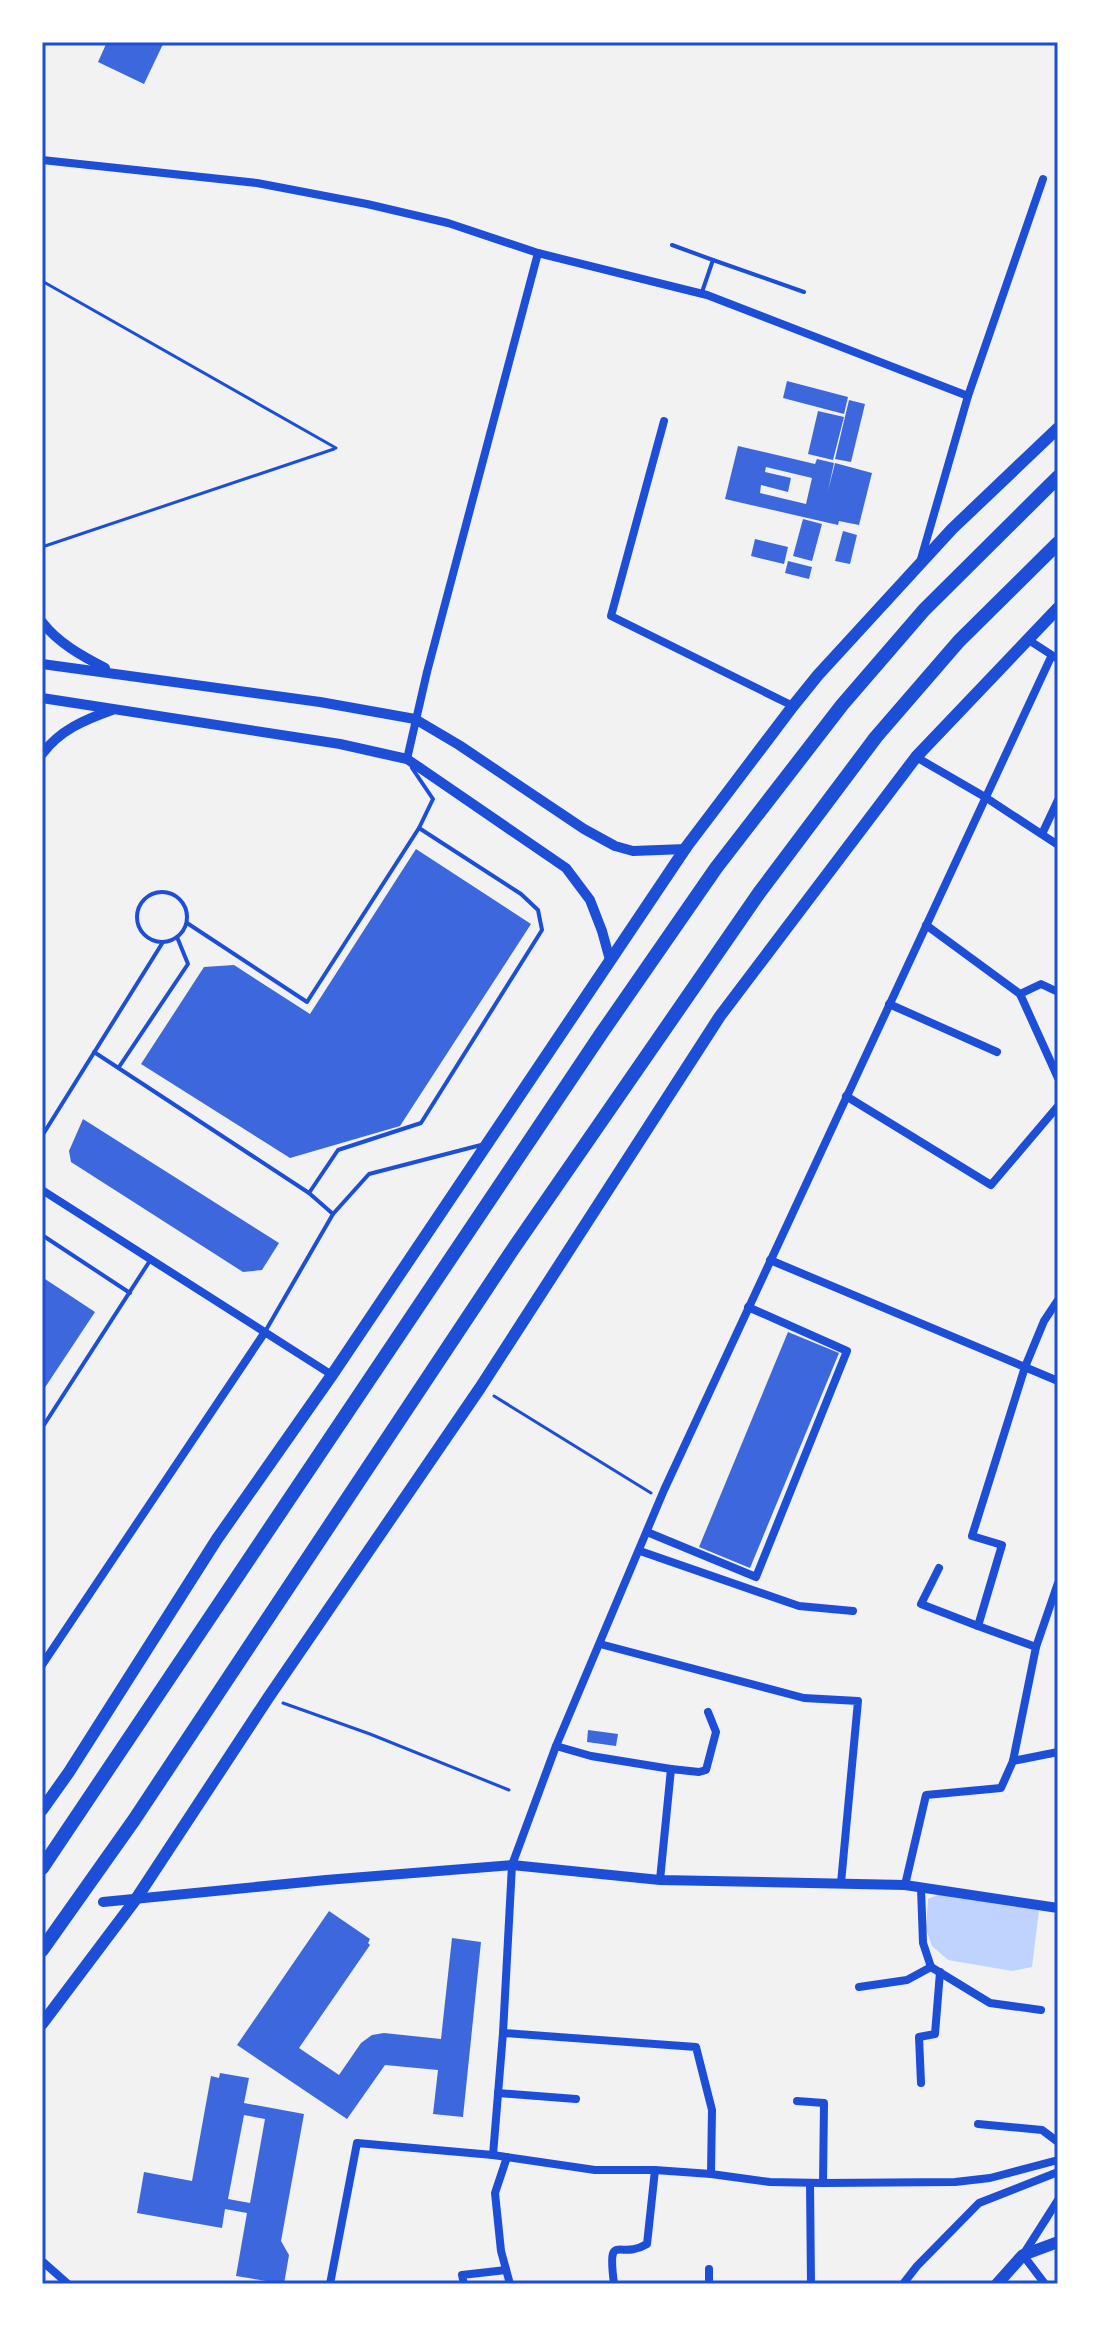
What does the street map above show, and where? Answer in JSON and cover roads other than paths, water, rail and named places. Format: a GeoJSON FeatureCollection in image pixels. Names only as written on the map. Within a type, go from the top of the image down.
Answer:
{"type":"FeatureCollection","features":[{"type":"Feature","properties":{"kind":"highway"},"geometry":{"type":"LineString","coordinates":[[42,1868],[592,1047],[716,868],[842,705],[924,610],[1058,477]]}},
{"type":"Feature","properties":{"kind":"highway"},"geometry":{"type":"LineString","coordinates":[[42,1950],[134,1820],[511,1252],[759,893],[876,737],[959,641],[1058,543]]}},
{"type":"Feature","properties":{"kind":"main road"},"geometry":{"type":"LineString","coordinates":[[42,1810],[217,1539],[332,1375],[686,849],[793,706],[952,529],[1058,428]]}},
{"type":"Feature","properties":{"kind":"main road"},"geometry":{"type":"LineString","coordinates":[[42,2024],[136,1899],[268,1698],[480,1388],[720,1016],[916,757],[1058,608]]}},
{"type":"Feature","properties":{"kind":"main road"},"geometry":{"type":"LineString","coordinates":[[997,2284],[1023,2255],[1058,2242]]}},
{"type":"Feature","properties":{"kind":"street"},"geometry":{"type":"LineString","coordinates":[[42,160],[257,183],[448,223],[538,253],[702,294],[968,396]]}},
{"type":"Feature","properties":{"kind":"street"},"geometry":{"type":"LineString","coordinates":[[919,566],[968,396],[1043,179]]}},
{"type":"Feature","properties":{"kind":"street"},"geometry":{"type":"LineString","coordinates":[[407,759],[438,627],[538,253]]}},
{"type":"Feature","properties":{"kind":"street"},"geometry":{"type":"LineString","coordinates":[[664,421],[611,616],[793,706]]}},
{"type":"Feature","properties":{"kind":"street"},"geometry":{"type":"LineString","coordinates":[[42,622],[75,651],[114,672]]}},
{"type":"Feature","properties":{"kind":"street"},"geometry":{"type":"LineString","coordinates":[[493,2155],[512,1865],[556,1746],[660,1499],[985,797],[1054,658],[1027,639]]}},
{"type":"Feature","properties":{"kind":"street"},"geometry":{"type":"LineString","coordinates":[[42,664],[320,702],[415,719],[615,846],[633,851],[686,849]]}},
{"type":"Feature","properties":{"kind":"street"},"geometry":{"type":"LineString","coordinates":[[42,698],[340,744],[407,759],[566,868],[590,900],[610,960]]}},
{"type":"Feature","properties":{"kind":"street"},"geometry":{"type":"LineString","coordinates":[[42,754],[62,732],[113,709]]}},
{"type":"Feature","properties":{"kind":"street"},"geometry":{"type":"LineString","coordinates":[[916,757],[1058,845]]}},
{"type":"Feature","properties":{"kind":"street"},"geometry":{"type":"LineString","coordinates":[[1042,834],[1058,800]]}},
{"type":"Feature","properties":{"kind":"street"},"geometry":{"type":"LineString","coordinates":[[926,925],[1020,994],[1058,1078]]}},
{"type":"Feature","properties":{"kind":"street"},"geometry":{"type":"LineString","coordinates":[[1020,994],[1041,984],[1058,992]]}},
{"type":"Feature","properties":{"kind":"street"},"geometry":{"type":"LineString","coordinates":[[889,1004],[997,1052]]}},
{"type":"Feature","properties":{"kind":"street"},"geometry":{"type":"LineString","coordinates":[[846,1096],[991,1185],[1058,1106]]}},
{"type":"Feature","properties":{"kind":"street"},"geometry":{"type":"LineString","coordinates":[[42,1190],[332,1375]]}},
{"type":"Feature","properties":{"kind":"street"},"geometry":{"type":"LineString","coordinates":[[770,1260],[1058,1381]]}},
{"type":"Feature","properties":{"kind":"street"},"geometry":{"type":"LineString","coordinates":[[978,1626],[1002,1545],[972,1536],[1025,1367],[1044,1321],[1058,1300]]}},
{"type":"Feature","properties":{"kind":"street"},"geometry":{"type":"LineString","coordinates":[[647,1532],[756,1577],[847,1351],[748,1307]]}},
{"type":"Feature","properties":{"kind":"street"},"geometry":{"type":"LineString","coordinates":[[42,1665],[265,1332]]}},
{"type":"Feature","properties":{"kind":"street"},"geometry":{"type":"LineString","coordinates":[[640,1551],[799,1606],[853,1611]]}},
{"type":"Feature","properties":{"kind":"street"},"geometry":{"type":"LineString","coordinates":[[939,1568],[921,1604],[1036,1647]]}},
{"type":"Feature","properties":{"kind":"street"},"geometry":{"type":"LineString","coordinates":[[905,1885],[926,1795],[1001,1788],[1013,1761],[1036,1647],[1058,1583]]}},
{"type":"Feature","properties":{"kind":"street"},"geometry":{"type":"LineString","coordinates":[[600,1644],[804,1698],[858,1701],[841,1883]]}},
{"type":"Feature","properties":{"kind":"street"},"geometry":{"type":"LineString","coordinates":[[556,1746],[591,1756],[699,1772],[706,1770],[716,1732],[708,1712]]}},
{"type":"Feature","properties":{"kind":"street"},"geometry":{"type":"LineString","coordinates":[[1013,1761],[1057,1750]]}},
{"type":"Feature","properties":{"kind":"street"},"geometry":{"type":"LineString","coordinates":[[660,1880],[671,1769]]}},
{"type":"Feature","properties":{"kind":"street"},"geometry":{"type":"LineString","coordinates":[[103,1902],[512,1865],[660,1880],[905,1885],[1058,1908]]}},
{"type":"Feature","properties":{"kind":"street"},"geometry":{"type":"LineString","coordinates":[[921,1888],[923,1943],[936,1970],[935,2034],[919,2037],[921,2083]]}},
{"type":"Feature","properties":{"kind":"street"},"geometry":{"type":"LineString","coordinates":[[859,1987],[907,1980],[936,1970]]}},
{"type":"Feature","properties":{"kind":"street"},"geometry":{"type":"LineString","coordinates":[[936,1970],[990,2003],[1041,2010]]}},
{"type":"Feature","properties":{"kind":"street"},"geometry":{"type":"LineString","coordinates":[[503,2033],[696,2047],[712,2110],[711,2174]]}},
{"type":"Feature","properties":{"kind":"street"},"geometry":{"type":"LineString","coordinates":[[498,2093],[576,2099]]}},
{"type":"Feature","properties":{"kind":"street"},"geometry":{"type":"LineString","coordinates":[[797,2101],[824,2103],[823,2183]]}},
{"type":"Feature","properties":{"kind":"street"},"geometry":{"type":"LineString","coordinates":[[978,2124],[1042,2130],[1058,2142]]}},
{"type":"Feature","properties":{"kind":"street"},"geometry":{"type":"LineString","coordinates":[[330,2284],[357,2143],[493,2155],[595,2170],[655,2170],[810,2183],[978,2179],[1058,2160]]}},
{"type":"Feature","properties":{"kind":"street"},"geometry":{"type":"LineString","coordinates":[[507,2157],[495,2193],[501,2251],[510,2284]]}},
{"type":"Feature","properties":{"kind":"street"},"geometry":{"type":"LineString","coordinates":[[614,2284],[612,2252],[616,2248],[640,2248],[647,2244],[655,2170]]}},
{"type":"Feature","properties":{"kind":"street"},"geometry":{"type":"LineString","coordinates":[[903,2284],[979,2203],[1058,2172]]}},
{"type":"Feature","properties":{"kind":"street"},"geometry":{"type":"LineString","coordinates":[[810,2183],[811,2284]]}},
{"type":"Feature","properties":{"kind":"street"},"geometry":{"type":"LineString","coordinates":[[1045,2284],[1023,2255],[1058,2200]]}},
{"type":"Feature","properties":{"kind":"street"},"geometry":{"type":"LineString","coordinates":[[42,2261],[68,2284]]}},
{"type":"Feature","properties":{"kind":"street"},"geometry":{"type":"LineString","coordinates":[[709,2269],[709,2284]]}},
{"type":"Feature","properties":{"kind":"street"},"geometry":{"type":"LineString","coordinates":[[464,2284],[462,2275],[506,2270]]}},
{"type":"Feature","properties":{"kind":"lane"},"geometry":{"type":"LineString","coordinates":[[672,245],[804,292]]}},
{"type":"Feature","properties":{"kind":"lane"},"geometry":{"type":"LineString","coordinates":[[702,294],[713,260]]}},
{"type":"Feature","properties":{"kind":"lane"},"geometry":{"type":"LineString","coordinates":[[187,923],[307,1002],[419,828],[433,799],[407,759]]}},
{"type":"Feature","properties":{"kind":"lane"},"geometry":{"type":"LineString","coordinates":[[309,1193],[338,1150],[421,1123],[542,930],[538,910],[521,894],[419,828]]}},
{"type":"Feature","properties":{"kind":"lane"},"geometry":{"type":"LineString","coordinates":[[170,892],[185,904],[187,923],[176,937],[163,942],[153,940],[140,927],[138,908],[151,894],[170,892]]}},
{"type":"Feature","properties":{"kind":"lane"},"geometry":{"type":"LineString","coordinates":[[119,1067],[188,964],[176,937]]}},
{"type":"Feature","properties":{"kind":"lane"},"geometry":{"type":"LineString","coordinates":[[42,1136],[163,942]]}},
{"type":"Feature","properties":{"kind":"lane"},"geometry":{"type":"LineString","coordinates":[[94,1052],[309,1193],[333,1214]]}},
{"type":"Feature","properties":{"kind":"lane"},"geometry":{"type":"LineString","coordinates":[[265,1332],[333,1214],[369,1174],[487,1144]]}},
{"type":"Feature","properties":{"kind":"lane"},"geometry":{"type":"LineString","coordinates":[[42,1235],[130,1293]]}},
{"type":"Feature","properties":{"kind":"lane"},"geometry":{"type":"LineString","coordinates":[[42,1428],[151,1259]]}},
{"type":"Feature","properties":{"kind":"water"},"geometry":{"type":"Polygon","coordinates":[[[940,1894],[1039,1910],[1032,1967],[1012,1971],[948,1960],[932,1946],[926,1929],[928,1899],[940,1894]]]}}]}
